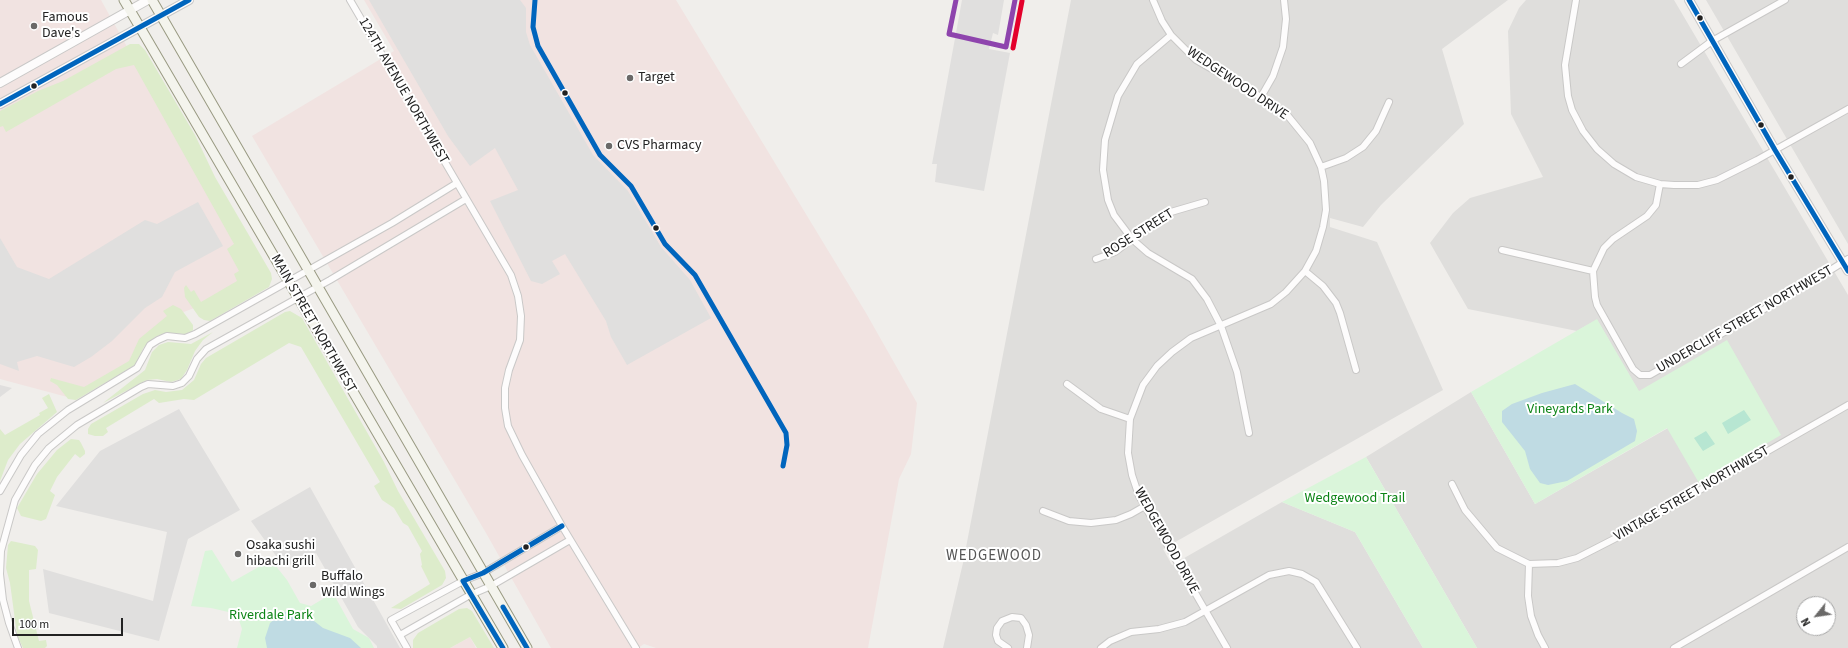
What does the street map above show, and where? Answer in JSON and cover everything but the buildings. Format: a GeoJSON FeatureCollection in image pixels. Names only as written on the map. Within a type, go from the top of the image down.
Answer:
{"type":"FeatureCollection","features":[{"type":"Feature","properties":{"kind":"main road","name":"MAIN STREET NORTHWEST"},"geometry":{"type":"LineString","coordinates":[[124,0],[470,595],[503,648]]}},
{"type":"Feature","properties":{"kind":"main road","name":"MAIN STREET NORTHWEST"},"geometry":{"type":"LineString","coordinates":[[152,0],[527,648]]}},
{"type":"Feature","properties":{"kind":"street"},"geometry":{"type":"LineString","coordinates":[[0,83],[148,0]]}},
{"type":"Feature","properties":{"kind":"street"},"geometry":{"type":"LineString","coordinates":[[0,104],[189,0]]}},
{"type":"Feature","properties":{"kind":"street","name":"124TH AVENUE NORTHWEST"},"geometry":{"type":"LineString","coordinates":[[350,0],[466,199]]}},
{"type":"Feature","properties":{"kind":"street","name":"WEDGEWOOD DRIVE"},"geometry":{"type":"LineString","coordinates":[[1153,0],[1162,21],[1171,36],[1196,60],[1277,107],[1298,127],[1310,143],[1321,167],[1326,199],[1325,220],[1318,247],[1305,271],[1286,292],[1271,304],[1181,344],[1157,366],[1141,390],[1130,419],[1128,443],[1130,465],[1135,486],[1227,648]]}},
{"type":"Feature","properties":{"kind":"street"},"geometry":{"type":"LineString","coordinates":[[1261,97],[1273,76],[1283,47],[1286,19],[1284,0]]}},
{"type":"Feature","properties":{"kind":"street"},"geometry":{"type":"LineString","coordinates":[[1576,0],[1565,65],[1568,96],[1577,120],[1589,140],[1609,161],[1636,177],[1660,184],[1692,186],[1717,180],[1775,150],[1848,109]]}},
{"type":"Feature","properties":{"kind":"street"},"geometry":{"type":"LineString","coordinates":[[1689,0],[1775,150],[1845,260],[1848,271]]}},
{"type":"Feature","properties":{"kind":"street"},"geometry":{"type":"LineString","coordinates":[[1681,64],[1712,41],[1785,0]]}},
{"type":"Feature","properties":{"kind":"street"},"geometry":{"type":"LineString","coordinates":[[1171,36],[1137,64],[1118,96],[1105,140],[1103,170],[1108,200],[1114,216],[1132,239],[1148,253],[1192,279],[1207,299],[1221,326],[1239,379],[1249,433]]}},
{"type":"Feature","properties":{"kind":"street"},"geometry":{"type":"LineString","coordinates":[[1321,167],[1346,158],[1363,147],[1376,131],[1389,102]]}},
{"type":"Feature","properties":{"kind":"street"},"geometry":{"type":"LineString","coordinates":[[0,491],[21,454],[38,434],[68,410],[137,368],[150,345],[154,342],[167,336],[190,337],[307,269],[392,223],[457,183]]}},
{"type":"Feature","properties":{"kind":"street"},"geometry":{"type":"LineString","coordinates":[[1502,250],[1593,271],[1598,258],[1609,244],[1647,216],[1656,205],[1660,184]]}},
{"type":"Feature","properties":{"kind":"street"},"geometry":{"type":"LineString","coordinates":[[18,648],[3,600],[0,574],[2,551],[15,500],[35,465],[49,448],[77,424],[148,384],[173,386],[182,383],[189,376],[197,359],[206,349],[318,286],[466,199],[511,275],[518,296],[521,316],[520,340],[509,370],[505,388],[505,408],[508,426],[522,455],[570,540],[636,648]]}},
{"type":"Feature","properties":{"kind":"street","name":"ROSE STREET"},"geometry":{"type":"LineString","coordinates":[[1096,259],[1115,252],[1171,212],[1205,202]]}},
{"type":"Feature","properties":{"kind":"street","name":"UNDERCLIFF STREET NORTHWEST"},"geometry":{"type":"LineString","coordinates":[[1593,271],[1597,305],[1633,368],[1640,375],[1650,375],[1813,281],[1845,260]]}},
{"type":"Feature","properties":{"kind":"street"},"geometry":{"type":"LineString","coordinates":[[1305,271],[1323,286],[1336,303],[1343,322],[1351,358],[1356,370]]}},
{"type":"Feature","properties":{"kind":"street"},"geometry":{"type":"LineString","coordinates":[[1067,384],[1101,409],[1130,419]]}},
{"type":"Feature","properties":{"kind":"street","name":"VINTAGE STREET NORTHWEST"},"geometry":{"type":"LineString","coordinates":[[1529,564],[1558,563],[1577,558],[1618,537],[1848,405]]}},
{"type":"Feature","properties":{"kind":"street"},"geometry":{"type":"LineString","coordinates":[[1452,484],[1465,510],[1497,548],[1529,564],[1528,596],[1531,616],[1538,635],[1545,648]]}},
{"type":"Feature","properties":{"kind":"street"},"geometry":{"type":"LineString","coordinates":[[1044,511],[1069,521],[1091,523],[1116,520],[1145,506]]}},
{"type":"Feature","properties":{"kind":"street"},"geometry":{"type":"LineString","coordinates":[[407,648],[390,620],[462,581],[483,573],[562,526]]}},
{"type":"Feature","properties":{"kind":"street"},"geometry":{"type":"LineString","coordinates":[[400,635],[470,595],[491,586],[570,540]]}},
{"type":"Feature","properties":{"kind":"street"},"geometry":{"type":"LineString","coordinates":[[1674,648],[1848,547]]}},
{"type":"Feature","properties":{"kind":"street"},"geometry":{"type":"LineString","coordinates":[[1101,648],[1110,641],[1131,632],[1172,626],[1205,611],[1275,572],[1289,570],[1302,574],[1316,582],[1322,589],[1357,648]]}},
{"type":"Feature","properties":{"kind":"street"},"geometry":{"type":"LineString","coordinates":[[1008,648],[998,641],[996,635],[997,628],[1002,621],[1012,617],[1021,618],[1026,625],[1029,635],[1027,648]]}},
{"type":"Feature","properties":{"kind":"shaded area"},"geometry":{"type":"Polygon","coordinates":[[[0,0],[101,0],[254,275],[197,307],[173,316],[140,340],[130,363],[71,398],[0,379],[0,0]]]}},
{"type":"Feature","properties":{"kind":"shaded area"},"geometry":{"type":"Polygon","coordinates":[[[364,0],[676,0],[866,313],[917,403],[911,454],[899,479],[868,648],[656,648],[644,644],[638,648],[551,648],[486,533],[252,136],[394,51],[364,0]]]}},
{"type":"Feature","properties":{"kind":"shaded area"},"geometry":{"type":"Polygon","coordinates":[[[369,0],[520,0],[526,8],[526,32],[530,45],[593,155],[628,191],[661,247],[690,280],[711,318],[627,365],[611,337],[606,321],[565,254],[552,261],[560,274],[542,284],[531,281],[490,201],[518,190],[495,148],[470,166],[448,136],[369,0]]]}},
{"type":"Feature","properties":{"kind":"shaded area"},"geometry":{"type":"Polygon","coordinates":[[[962,0],[1004,0],[998,35],[993,33],[989,49],[1010,53],[984,191],[935,182],[937,164],[932,164],[962,0]]]}},
{"type":"Feature","properties":{"kind":"shaded area"},"geometry":{"type":"Polygon","coordinates":[[[1071,0],[1508,0],[1442,49],[1464,124],[1381,205],[1363,227],[1330,218],[1330,227],[1377,242],[1443,390],[1163,549],[1172,565],[1282,502],[1355,532],[1423,648],[943,648],[963,563],[1071,0]]]}},
{"type":"Feature","properties":{"kind":"shaded area"},"geometry":{"type":"Polygon","coordinates":[[[1526,0],[1674,0],[1848,295],[1848,648],[1477,648],[1366,457],[1471,392],[1535,504],[1668,428],[1781,435],[1638,391],[1597,320],[1577,331],[1468,309],[1430,243],[1453,213],[1470,198],[1543,177],[1511,114],[1508,31],[1519,8],[1526,0]]]}},
{"type":"Feature","properties":{"kind":"shaded area"},"geometry":{"type":"Polygon","coordinates":[[[1706,0],[1848,0],[1848,244],[1706,0]]]}},
{"type":"Feature","properties":{"kind":"shaded area"},"geometry":{"type":"Polygon","coordinates":[[[198,202],[223,246],[175,272],[162,297],[145,308],[112,341],[91,357],[74,367],[37,356],[17,362],[19,371],[0,364],[0,238],[17,267],[49,279],[145,220],[157,224],[198,202]]]}},
{"type":"Feature","properties":{"kind":"shaded area"},"geometry":{"type":"Polygon","coordinates":[[[0,385],[12,388],[0,397],[0,385]]]}},
{"type":"Feature","properties":{"kind":"shaded area"},"geometry":{"type":"Polygon","coordinates":[[[179,409],[240,510],[188,539],[159,641],[49,613],[43,569],[153,601],[167,532],[56,506],[100,451],[179,409]]]}},
{"type":"Feature","properties":{"kind":"shaded area"},"geometry":{"type":"Polygon","coordinates":[[[310,487],[400,648],[377,648],[377,646],[358,627],[316,553],[284,567],[251,521],[310,487]]]}},
{"type":"Feature","properties":{"kind":"shaded area"},"geometry":{"type":"Polygon","coordinates":[[[470,637],[476,648],[450,648],[470,637]]]}},
{"type":"Feature","properties":{"kind":"green space"},"geometry":{"type":"Polygon","coordinates":[[[130,44],[139,44],[145,50],[195,135],[215,177],[271,273],[272,279],[269,287],[210,321],[199,317],[185,297],[184,288],[186,285],[191,292],[194,290],[201,302],[237,281],[234,274],[239,271],[227,249],[234,244],[134,65],[116,69],[6,132],[3,126],[0,127],[0,111],[38,91],[63,81],[130,44]]]}},
{"type":"Feature","properties":{"kind":"green space"},"geometry":{"type":"Polygon","coordinates":[[[173,305],[181,309],[193,325],[193,330],[191,332],[185,334],[165,333],[155,337],[144,347],[135,365],[76,400],[68,399],[57,385],[50,381],[51,378],[84,387],[129,361],[139,339],[167,316],[163,311],[173,305]]]}},
{"type":"Feature","properties":{"kind":"green space"},"geometry":{"type":"Polygon","coordinates":[[[290,311],[302,318],[384,462],[398,491],[445,571],[446,578],[442,585],[401,609],[391,608],[430,584],[421,566],[420,554],[422,551],[408,526],[403,523],[394,508],[382,500],[374,486],[380,482],[301,347],[289,343],[194,400],[184,399],[159,403],[154,399],[106,428],[108,432],[103,436],[88,434],[88,429],[91,424],[143,394],[155,390],[166,392],[182,390],[194,380],[201,364],[206,358],[285,312],[290,311]]]}},
{"type":"Feature","properties":{"kind":"green space","name":"Vineyards Park"},"geometry":{"type":"Polygon","coordinates":[[[1597,319],[1639,391],[1727,340],[1781,435],[1699,483],[1667,428],[1535,504],[1471,392],[1597,319]]]}},
{"type":"Feature","properties":{"kind":"green space"},"geometry":{"type":"Polygon","coordinates":[[[213,332],[203,340],[195,351],[187,370],[181,379],[171,382],[157,379],[147,380],[103,403],[145,370],[152,352],[159,345],[168,342],[191,344],[213,332]]]}},
{"type":"Feature","properties":{"kind":"green space"},"geometry":{"type":"Polygon","coordinates":[[[49,394],[57,412],[20,444],[8,460],[0,481],[0,429],[5,435],[40,415],[39,413],[48,408],[42,398],[49,394]]]}},
{"type":"Feature","properties":{"kind":"green space"},"geometry":{"type":"Polygon","coordinates":[[[1744,410],[1751,420],[1728,434],[1722,423],[1744,410]]]}},
{"type":"Feature","properties":{"kind":"green space"},"geometry":{"type":"Polygon","coordinates":[[[1706,431],[1715,444],[1703,451],[1694,438],[1706,431]]]}},
{"type":"Feature","properties":{"kind":"green space"},"geometry":{"type":"Polygon","coordinates":[[[71,439],[79,440],[85,454],[80,458],[75,454],[57,477],[50,491],[55,495],[46,519],[41,521],[21,516],[17,508],[37,474],[57,450],[71,439]]]}},
{"type":"Feature","properties":{"kind":"green space","name":"Wedgewood Trail"},"geometry":{"type":"Polygon","coordinates":[[[1366,457],[1477,648],[1423,648],[1355,532],[1282,502],[1366,457]]]}},
{"type":"Feature","properties":{"kind":"green space"},"geometry":{"type":"Polygon","coordinates":[[[11,541],[35,546],[38,550],[36,569],[29,570],[29,601],[39,641],[46,640],[47,646],[45,648],[23,648],[17,635],[10,583],[6,568],[8,545],[11,541]]]}},
{"type":"Feature","properties":{"kind":"green space","name":"Riverdale Park"},"geometry":{"type":"Polygon","coordinates":[[[212,550],[232,582],[271,560],[287,580],[300,603],[311,606],[333,593],[353,629],[369,638],[374,648],[237,648],[242,629],[237,614],[211,608],[191,606],[205,551],[212,550]]]}},
{"type":"Feature","properties":{"kind":"green space"},"geometry":{"type":"Polygon","coordinates":[[[467,608],[472,611],[494,648],[477,648],[470,637],[450,648],[413,648],[413,640],[418,633],[459,609],[467,608]]]}},
{"type":"Feature","properties":{"kind":"water"},"geometry":{"type":"Polygon","coordinates":[[[1575,384],[1634,419],[1637,431],[1635,441],[1567,481],[1548,485],[1540,483],[1530,469],[1525,451],[1502,422],[1502,411],[1512,404],[1542,393],[1575,384]]]}},
{"type":"Feature","properties":{"kind":"water"},"geometry":{"type":"Polygon","coordinates":[[[290,611],[305,614],[323,628],[350,638],[361,648],[267,648],[265,638],[270,623],[282,613],[290,611]]]}},
{"type":"Feature","properties":{"kind":"transit line"},"geometry":{"type":"LineString","coordinates":[[0,104],[189,0]]}},
{"type":"Feature","properties":{"kind":"transit line"},"geometry":{"type":"LineString","coordinates":[[535,0],[533,27],[538,46],[600,155],[631,186],[665,244],[695,275],[786,433],[787,445],[783,466]]}},
{"type":"Feature","properties":{"kind":"transit line"},"geometry":{"type":"LineString","coordinates":[[956,0],[949,34],[1006,47],[1015,0]]}},
{"type":"Feature","properties":{"kind":"transit line"},"geometry":{"type":"LineString","coordinates":[[1689,0],[1775,150],[1848,271]]}},
{"type":"Feature","properties":{"kind":"transit line"},"geometry":{"type":"LineString","coordinates":[[1013,48],[1022,1]]}},
{"type":"Feature","properties":{"kind":"transit line"},"geometry":{"type":"LineString","coordinates":[[503,648],[463,581],[483,573],[562,526]]}},
{"type":"Feature","properties":{"kind":"transit line"},"geometry":{"type":"LineString","coordinates":[[503,607],[527,648]]}},
{"type":"Feature","properties":{"kind":"place","name":"Famous Dave's"},"geometry":{"type":"Point","coordinates":[34,26]}},
{"type":"Feature","properties":{"kind":"place","name":"Target"},"geometry":{"type":"Point","coordinates":[630,78]}},
{"type":"Feature","properties":{"kind":"place","name":"CVS Pharmacy"},"geometry":{"type":"Point","coordinates":[609,146]}},
{"type":"Feature","properties":{"kind":"place","name":"Osaka sushi hibachi grill"},"geometry":{"type":"Point","coordinates":[238,554]}},
{"type":"Feature","properties":{"kind":"place","name":"Buffalo Wild Wings"},"geometry":{"type":"Point","coordinates":[313,585]}},
{"type":"Feature","properties":{"kind":"district","name":"WEDGEWOOD"},"geometry":{"type":"Point","coordinates":[994,557]}}]}
